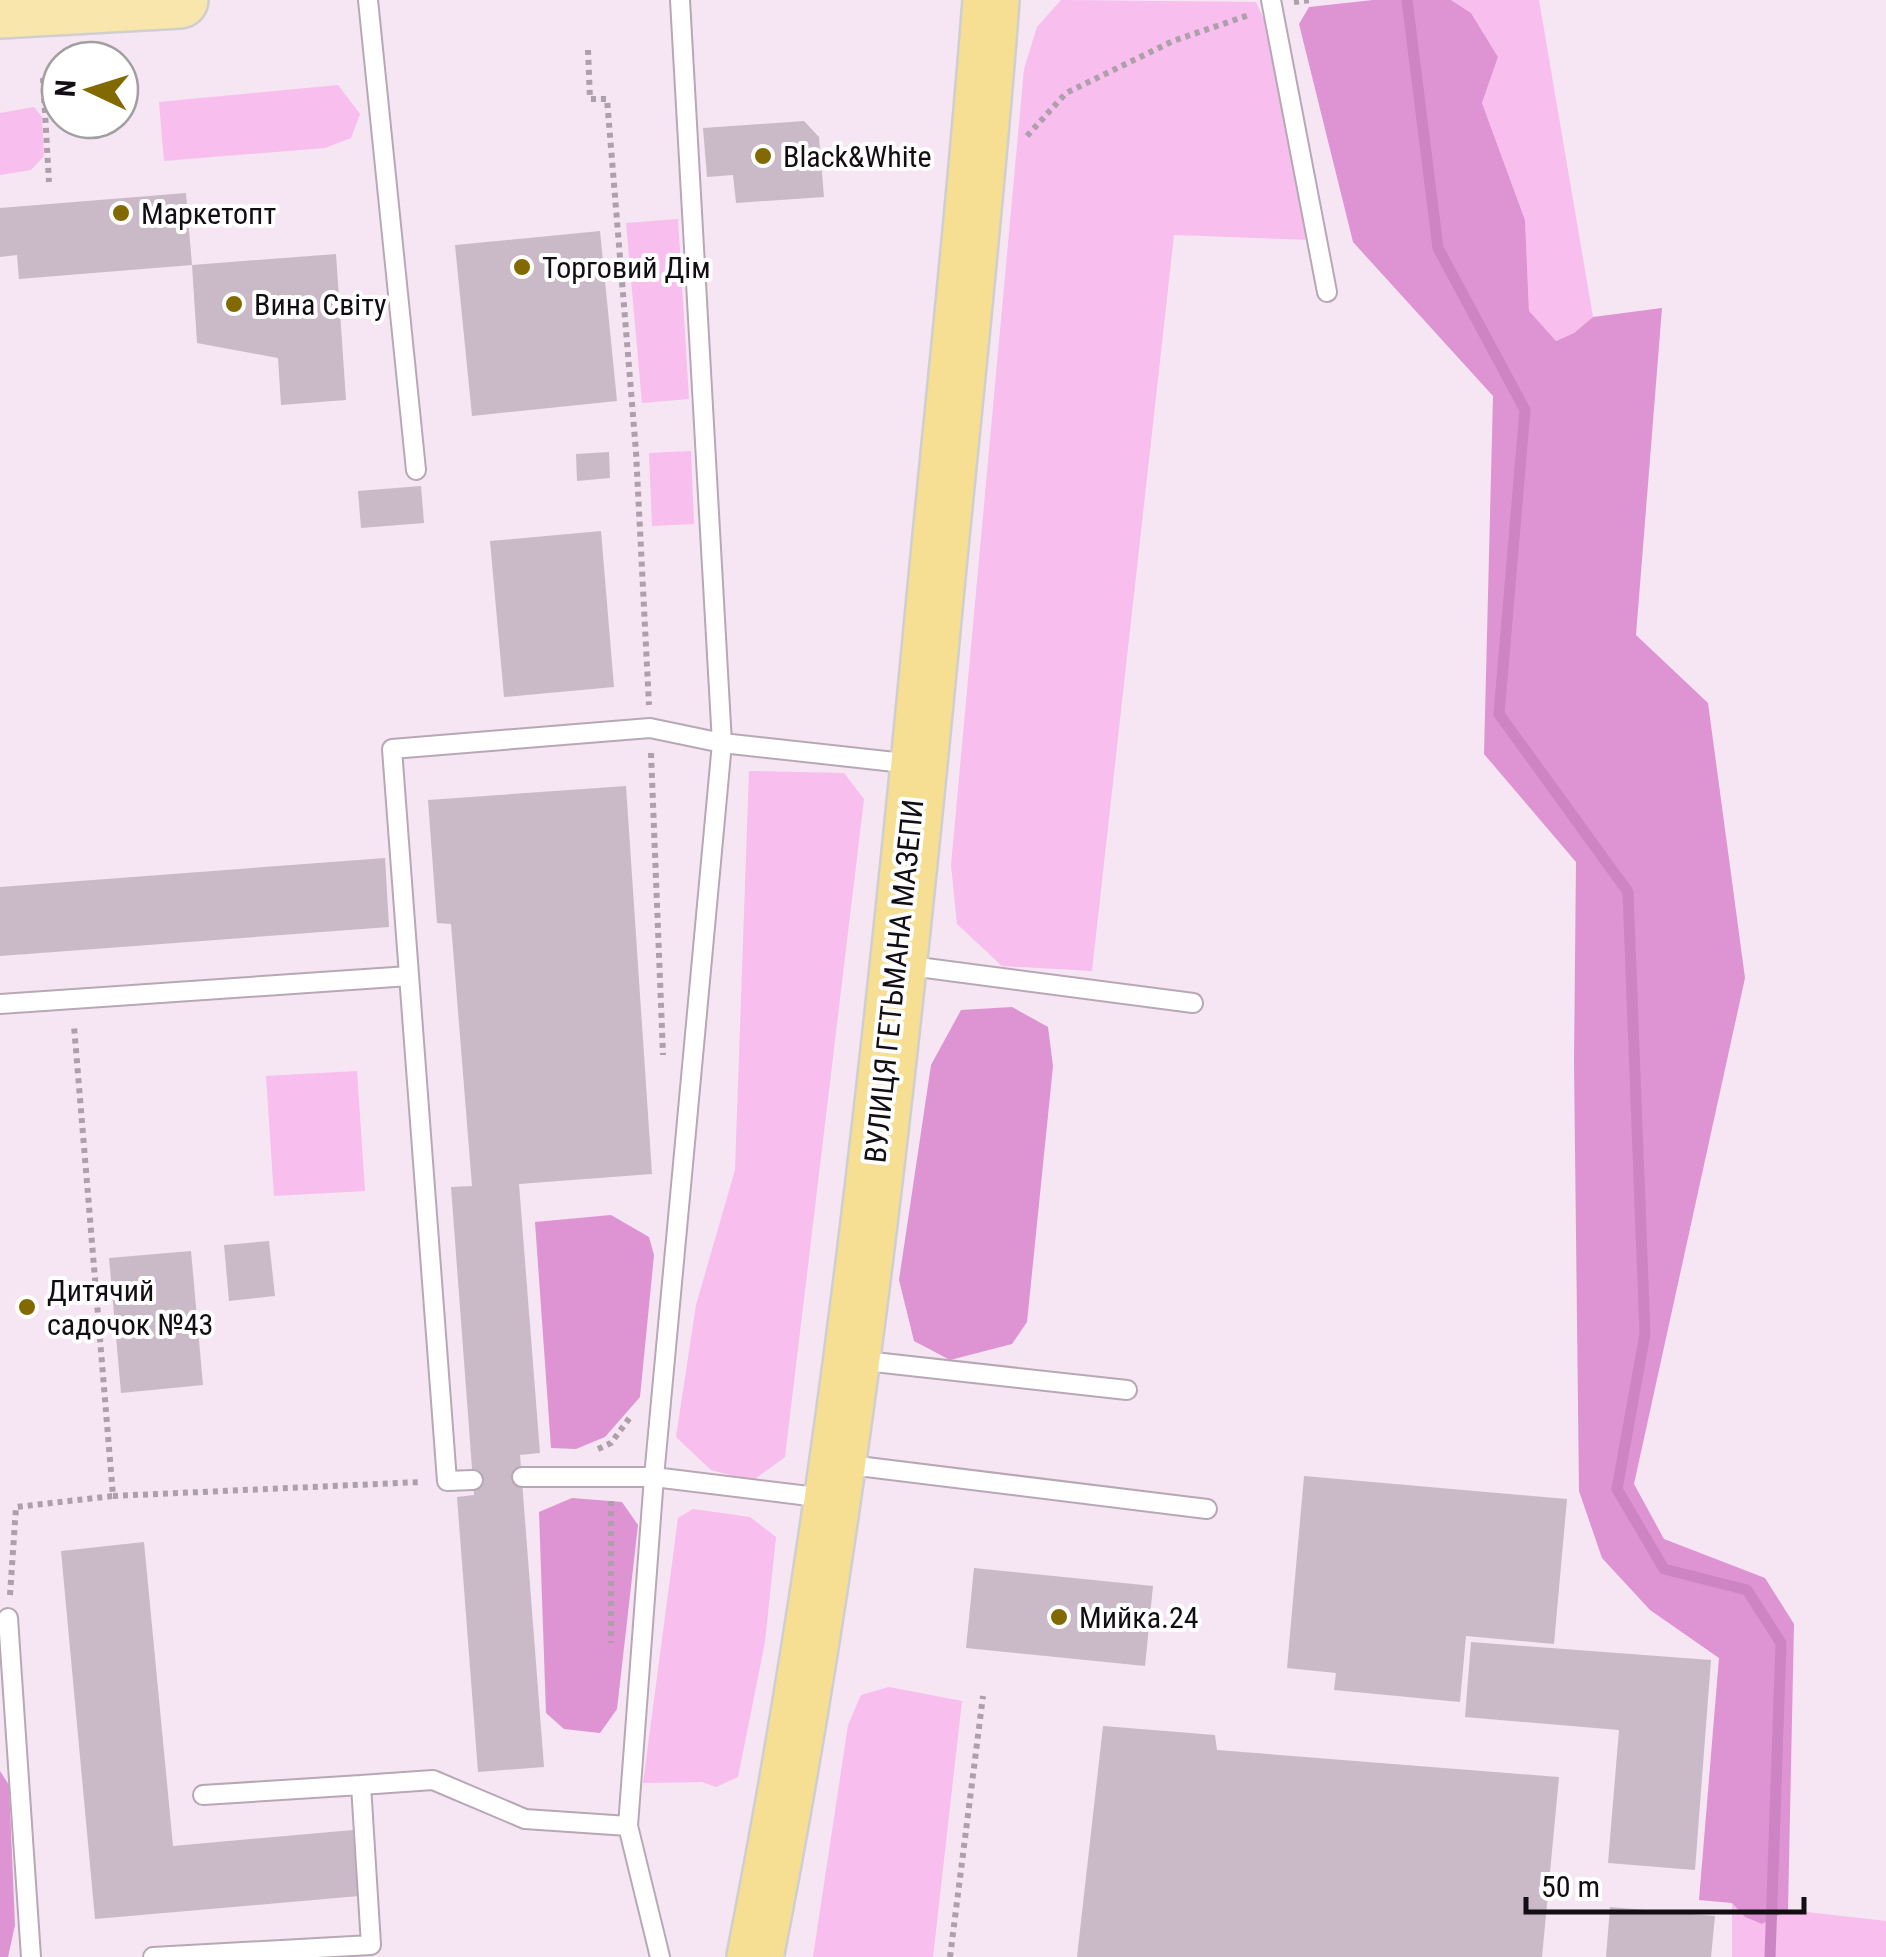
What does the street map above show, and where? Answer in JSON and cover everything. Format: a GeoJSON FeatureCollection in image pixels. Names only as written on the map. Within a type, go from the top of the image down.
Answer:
{"type":"FeatureCollection","features":[{"type":"Feature","properties":{"kind":"highway","name":"ВУЛИЦЯ ГЕТЬМАНА МАЗЕПИ"},"geometry":{"type":"LineString","coordinates":[[755,1957],[808,1671],[898,964],[991,0]]}},
{"type":"Feature","properties":{"kind":"main road"},"geometry":{"type":"LineString","coordinates":[[0,10],[180,0]]}},
{"type":"Feature","properties":{"kind":"lane"},"geometry":{"type":"LineString","coordinates":[[368,0],[416,470]]}},
{"type":"Feature","properties":{"kind":"lane"},"geometry":{"type":"LineString","coordinates":[[660,1957],[628,1826],[654,1477],[722,743],[680,0]]}},
{"type":"Feature","properties":{"kind":"lane"},"geometry":{"type":"LineString","coordinates":[[1272,4],[1327,292]]}},
{"type":"Feature","properties":{"kind":"lane"},"geometry":{"type":"LineString","coordinates":[[473,1480],[447,1481],[392,749],[650,728],[722,743],[919,764]]}},
{"type":"Feature","properties":{"kind":"lane"},"geometry":{"type":"LineString","coordinates":[[898,964],[1193,1002]]}},
{"type":"Feature","properties":{"kind":"lane"},"geometry":{"type":"LineString","coordinates":[[0,1004],[409,976]]}},
{"type":"Feature","properties":{"kind":"lane"},"geometry":{"type":"LineString","coordinates":[[850,1359],[1127,1390]]}},
{"type":"Feature","properties":{"kind":"lane"},"geometry":{"type":"LineString","coordinates":[[522,1477],[835,1482],[1207,1509]]}},
{"type":"Feature","properties":{"kind":"lane"},"geometry":{"type":"LineString","coordinates":[[8,1618],[32,1957]]}},
{"type":"Feature","properties":{"kind":"lane"},"geometry":{"type":"LineString","coordinates":[[203,1795],[432,1780],[525,1819],[628,1826]]}},
{"type":"Feature","properties":{"kind":"lane"},"geometry":{"type":"LineString","coordinates":[[153,1957],[371,1945],[361,1785]]}},
{"type":"Feature","properties":{"kind":"path"},"geometry":{"type":"LineString","coordinates":[[1020,143],[1066,93],[1173,41],[1272,4],[1311,0]]}},
{"type":"Feature","properties":{"kind":"path"},"geometry":{"type":"LineString","coordinates":[[588,50],[590,99],[606,98],[636,452],[661,998]]}},
{"type":"Feature","properties":{"kind":"path"},"geometry":{"type":"LineString","coordinates":[[47,140],[49,182]]}},
{"type":"Feature","properties":{"kind":"path"},"geometry":{"type":"LineString","coordinates":[[72,998],[113,1496]]}},
{"type":"Feature","properties":{"kind":"path"},"geometry":{"type":"LineString","coordinates":[[596,1450],[610,1443],[634,1413]]}},
{"type":"Feature","properties":{"kind":"path"},"geometry":{"type":"LineString","coordinates":[[8,1618],[16,1507],[113,1496],[447,1481]]}},
{"type":"Feature","properties":{"kind":"path"},"geometry":{"type":"LineString","coordinates":[[950,1957],[983,1696]]}},
{"type":"Feature","properties":{"kind":"shaded area"},"geometry":{"type":"Polygon","coordinates":[[[1061,0],[1256,2],[1266,24],[1312,240],[1174,235],[1092,971],[1002,966],[957,924],[951,865],[1024,69],[1037,27],[1061,0]]]}},
{"type":"Feature","properties":{"kind":"shaded area"},"geometry":{"type":"Polygon","coordinates":[[[1373,0],[1451,0],[1471,13],[1498,57],[1482,103],[1525,220],[1529,311],[1556,341],[1574,333],[1593,317],[1662,308],[1636,635],[1708,703],[1745,978],[1634,1484],[1664,1539],[1765,1578],[1794,1624],[1788,1910],[1762,1924],[1745,1917],[1732,1903],[1699,1900],[1719,1658],[1650,1610],[1602,1558],[1579,1491],[1576,862],[1484,754],[1493,396],[1353,242],[1299,24],[1309,7],[1373,0]]]}},
{"type":"Feature","properties":{"kind":"shaded area"},"geometry":{"type":"Polygon","coordinates":[[[1451,0],[1539,0],[1593,317],[1574,333],[1556,341],[1529,312],[1525,220],[1482,103],[1498,57],[1471,13],[1451,0]]]}},
{"type":"Feature","properties":{"kind":"shaded area"},"geometry":{"type":"Polygon","coordinates":[[[338,85],[360,114],[351,138],[325,148],[164,161],[159,102],[338,85]]]}},
{"type":"Feature","properties":{"kind":"shaded area"},"geometry":{"type":"Polygon","coordinates":[[[34,107],[40,114],[44,156],[31,170],[0,175],[0,113],[34,107]]]}},
{"type":"Feature","properties":{"kind":"shaded area"},"geometry":{"type":"Polygon","coordinates":[[[678,219],[689,399],[642,403],[626,223],[678,219]]]}},
{"type":"Feature","properties":{"kind":"shaded area"},"geometry":{"type":"Polygon","coordinates":[[[691,451],[694,524],[652,526],[649,453],[691,451]]]}},
{"type":"Feature","properties":{"kind":"shaded area"},"geometry":{"type":"Polygon","coordinates":[[[749,771],[844,773],[864,799],[785,1457],[752,1481],[711,1470],[676,1437],[696,1305],[735,1170],[749,771]]]}},
{"type":"Feature","properties":{"kind":"shaded area"},"geometry":{"type":"Polygon","coordinates":[[[1012,1007],[1048,1027],[1053,1066],[1027,1322],[1012,1344],[950,1360],[914,1341],[899,1280],[931,1065],[961,1010],[1012,1007]]]}},
{"type":"Feature","properties":{"kind":"shaded area"},"geometry":{"type":"Polygon","coordinates":[[[357,1071],[365,1191],[274,1196],[266,1076],[357,1071]]]}},
{"type":"Feature","properties":{"kind":"shaded area"},"geometry":{"type":"Polygon","coordinates":[[[611,1215],[649,1237],[654,1255],[640,1397],[605,1437],[576,1449],[551,1448],[535,1222],[611,1215]]]}},
{"type":"Feature","properties":{"kind":"shaded area"},"geometry":{"type":"Polygon","coordinates":[[[572,1498],[622,1502],[638,1525],[617,1709],[600,1733],[564,1729],[546,1713],[539,1512],[572,1498]]]}},
{"type":"Feature","properties":{"kind":"shaded area"},"geometry":{"type":"Polygon","coordinates":[[[693,1509],[750,1517],[776,1537],[765,1642],[738,1777],[716,1787],[702,1782],[643,1783],[678,1518],[693,1509]]]}},
{"type":"Feature","properties":{"kind":"shaded area"},"geometry":{"type":"Polygon","coordinates":[[[889,1687],[962,1701],[933,1957],[813,1957],[848,1725],[861,1695],[889,1687]]]}},
{"type":"Feature","properties":{"kind":"shaded area"},"geometry":{"type":"Polygon","coordinates":[[[0,1771],[9,1785],[15,1925],[8,1957],[0,1957],[0,1771]]]}},
{"type":"Feature","properties":{"kind":"shaded area"},"geometry":{"type":"Polygon","coordinates":[[[1732,1903],[1745,1917],[1762,1924],[1788,1910],[1886,1921],[1886,1957],[1732,1957],[1732,1903]]]}},
{"type":"Feature","properties":{"kind":"building","name":"Black&White"},"geometry":{"type":"Polygon","coordinates":[[[804,121],[819,137],[824,197],[736,203],[733,175],[707,177],[703,128],[804,121]]]}},
{"type":"Feature","properties":{"kind":"building"},"geometry":{"type":"Polygon","coordinates":[[[186,193],[192,265],[19,279],[17,255],[0,257],[0,208],[186,193]]]}},
{"type":"Feature","properties":{"kind":"building"},"geometry":{"type":"Polygon","coordinates":[[[600,231],[617,401],[472,416],[455,245],[600,231]]]}},
{"type":"Feature","properties":{"kind":"building"},"geometry":{"type":"Polygon","coordinates":[[[336,254],[346,400],[281,405],[278,358],[197,343],[192,265],[336,254]]]}},
{"type":"Feature","properties":{"kind":"building"},"geometry":{"type":"Polygon","coordinates":[[[609,452],[610,478],[577,481],[576,454],[609,452]]]}},
{"type":"Feature","properties":{"kind":"building"},"geometry":{"type":"Polygon","coordinates":[[[421,486],[424,523],[361,528],[358,491],[421,486]]]}},
{"type":"Feature","properties":{"kind":"building"},"geometry":{"type":"Polygon","coordinates":[[[601,531],[614,687],[504,697],[490,541],[601,531]]]}},
{"type":"Feature","properties":{"kind":"building"},"geometry":{"type":"Polygon","coordinates":[[[626,786],[652,1174],[519,1184],[540,1453],[520,1455],[544,1767],[478,1772],[457,1497],[474,1495],[451,1187],[472,1186],[451,924],[437,923],[428,800],[626,786]]]}},
{"type":"Feature","properties":{"kind":"building"},"geometry":{"type":"Polygon","coordinates":[[[385,858],[389,927],[0,956],[0,887],[385,858]]]}},
{"type":"Feature","properties":{"kind":"building"},"geometry":{"type":"Polygon","coordinates":[[[269,1241],[275,1296],[229,1301],[224,1245],[269,1241]]]}},
{"type":"Feature","properties":{"kind":"building"},"geometry":{"type":"Polygon","coordinates":[[[191,1251],[203,1385],[121,1393],[109,1258],[191,1251]]]}},
{"type":"Feature","properties":{"kind":"building"},"geometry":{"type":"Polygon","coordinates":[[[1304,1476],[1567,1499],[1554,1644],[1466,1636],[1460,1702],[1334,1690],[1336,1673],[1287,1668],[1304,1476]]]}},
{"type":"Feature","properties":{"kind":"building"},"geometry":{"type":"Polygon","coordinates":[[[144,1542],[173,1846],[353,1830],[359,1896],[95,1919],[61,1551],[144,1542]]]}},
{"type":"Feature","properties":{"kind":"building","name":"Мийка.24"},"geometry":{"type":"Polygon","coordinates":[[[974,1568],[1153,1586],[1145,1666],[966,1648],[974,1568]]]}},
{"type":"Feature","properties":{"kind":"building"},"geometry":{"type":"Polygon","coordinates":[[[1471,1642],[1711,1660],[1695,1870],[1608,1863],[1619,1730],[1465,1717],[1471,1642]]]}},
{"type":"Feature","properties":{"kind":"building"},"geometry":{"type":"Polygon","coordinates":[[[1103,1726],[1215,1735],[1217,1750],[1559,1777],[1542,1957],[1077,1957],[1103,1726]]]}},
{"type":"Feature","properties":{"kind":"building"},"geometry":{"type":"Polygon","coordinates":[[[1610,1907],[1715,1916],[1711,1957],[1606,1957],[1610,1907]]]}},
{"type":"Feature","properties":{"kind":"waterway"},"geometry":{"type":"LineString","coordinates":[[1407,0],[1438,248],[1525,410],[1499,714],[1628,892],[1645,1334],[1617,1489],[1664,1569],[1747,1590],[1781,1643],[1770,1957]]}},
{"type":"Feature","properties":{"kind":"place","name":"Black&White"},"geometry":{"type":"Point","coordinates":[763,156]}},
{"type":"Feature","properties":{"kind":"place","name":"Маркетопт"},"geometry":{"type":"Point","coordinates":[121,213]}},
{"type":"Feature","properties":{"kind":"place","name":"Торговий Дім"},"geometry":{"type":"Point","coordinates":[522,267]}},
{"type":"Feature","properties":{"kind":"place","name":"Вина Світу"},"geometry":{"type":"Point","coordinates":[234,304]}},
{"type":"Feature","properties":{"kind":"place","name":"Дитячий садочок №43"},"geometry":{"type":"Point","coordinates":[27,1307]}},
{"type":"Feature","properties":{"kind":"place","name":"Мийка.24"},"geometry":{"type":"Point","coordinates":[1059,1617]}}]}
